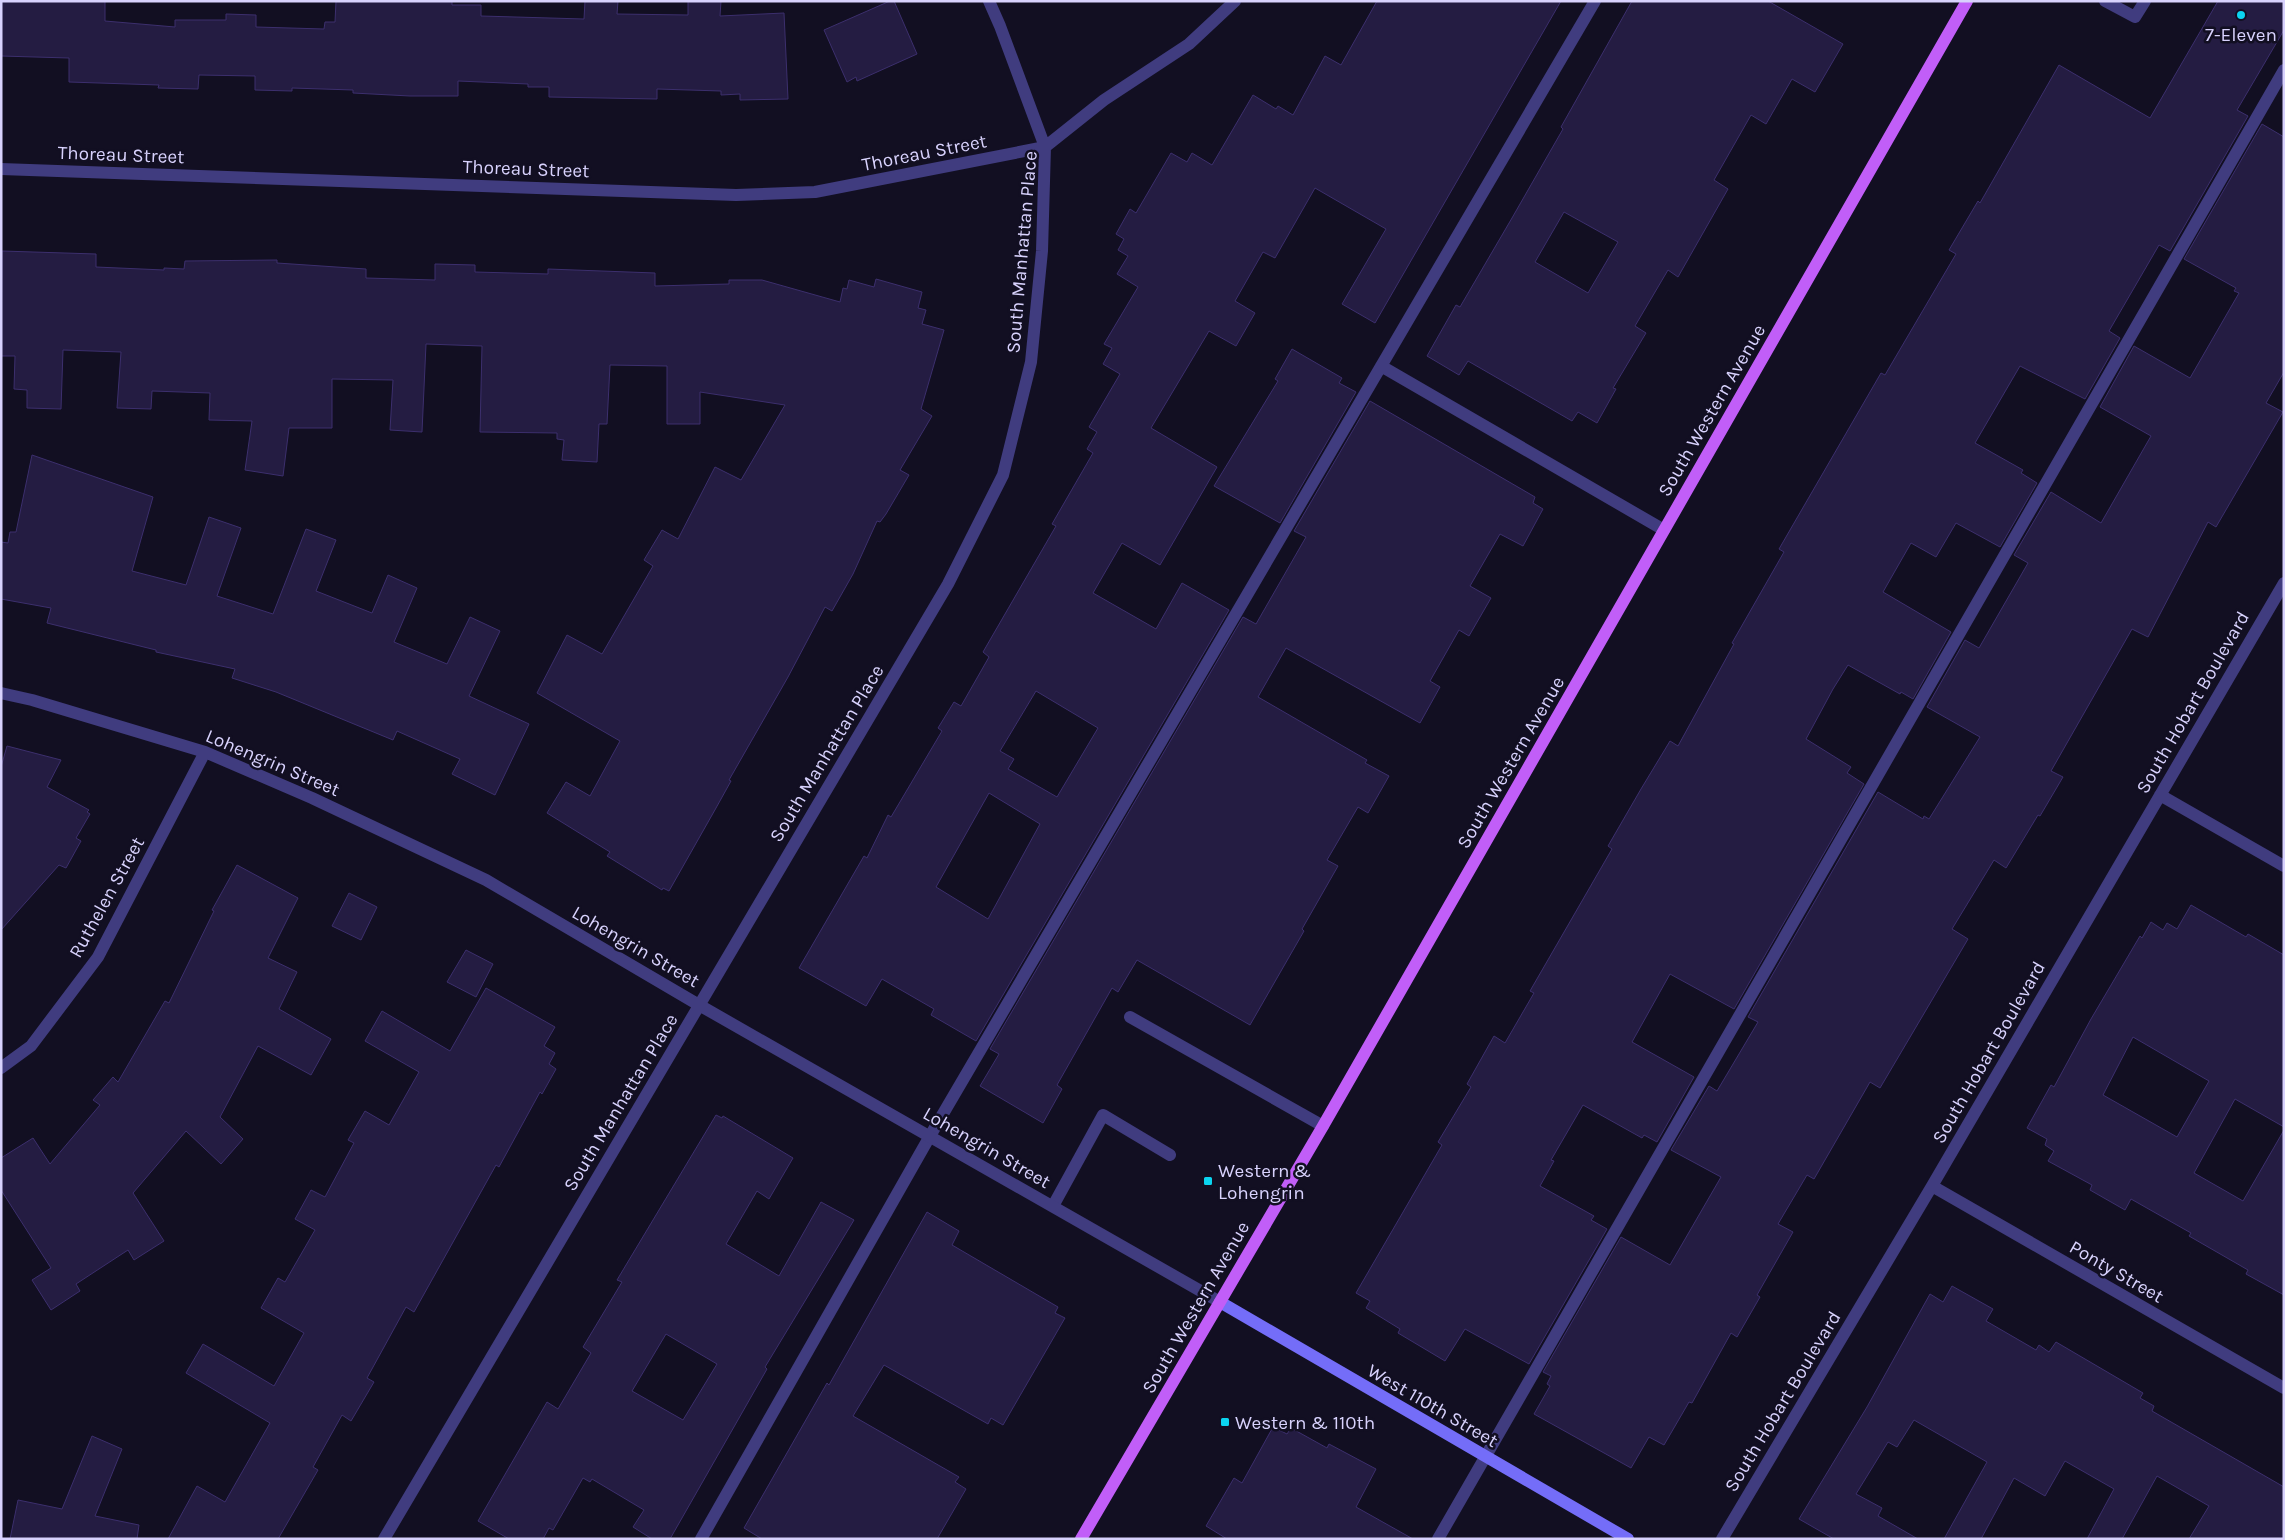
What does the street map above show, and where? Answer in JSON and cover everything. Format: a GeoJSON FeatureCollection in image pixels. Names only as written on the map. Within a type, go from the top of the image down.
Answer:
{"type":"FeatureCollection","features":[{"type":"Feature","properties":{"kind":"main road","name":"South Western Avenue"},"geometry":{"type":"LineString","coordinates":[[1081,1539],[1323,1126],[1967,1]]}},
{"type":"Feature","properties":{"kind":"street"},"geometry":{"type":"LineString","coordinates":[[989,1],[1045,147]]}},
{"type":"Feature","properties":{"kind":"street","name":"South Manhattan Place"},"geometry":{"type":"LineString","coordinates":[[384,1539],[948,584],[1002,475],[1031,362],[1042,251],[1045,147],[1104,100],[1189,44],[1235,1]]}},
{"type":"Feature","properties":{"kind":"street"},"geometry":{"type":"LineString","coordinates":[[701,1539],[930,1136],[1594,1]]}},
{"type":"Feature","properties":{"kind":"street"},"geometry":{"type":"LineString","coordinates":[[2105,1],[2135,17],[2145,1]]}},
{"type":"Feature","properties":{"kind":"street"},"geometry":{"type":"LineString","coordinates":[[1438,1539],[2284,70]]}},
{"type":"Feature","properties":{"kind":"street","name":"Thoreau Street"},"geometry":{"type":"LineString","coordinates":[[1,168],[736,195],[815,192],[1045,147]]}},
{"type":"Feature","properties":{"kind":"street"},"geometry":{"type":"LineString","coordinates":[[1381,366],[1664,530]]}},
{"type":"Feature","properties":{"kind":"street","name":"South Hobart Boulevard"},"geometry":{"type":"LineString","coordinates":[[1722,1539],[1932,1186],[2284,582]]}},
{"type":"Feature","properties":{"kind":"street","name":"Lohengrin Street"},"geometry":{"type":"LineString","coordinates":[[1,693],[32,700],[206,752],[312,798],[486,880],[700,1005],[1220,1302]]}},
{"type":"Feature","properties":{"kind":"street","name":"Ruthelen Street"},"geometry":{"type":"LineString","coordinates":[[1,1068],[31,1046],[98,956],[206,752]]}},
{"type":"Feature","properties":{"kind":"street"},"geometry":{"type":"LineString","coordinates":[[2160,795],[2284,866]]}},
{"type":"Feature","properties":{"kind":"street"},"geometry":{"type":"LineString","coordinates":[[1130,1017],[1323,1126]]}},
{"type":"Feature","properties":{"kind":"street"},"geometry":{"type":"LineString","coordinates":[[1053,1206],[1103,1115],[1170,1155]]}},
{"type":"Feature","properties":{"kind":"street","name":"Ponty Street"},"geometry":{"type":"LineString","coordinates":[[1932,1186],[2284,1388]]}},
{"type":"Feature","properties":{"kind":"street","name":"West 110th Street"},"geometry":{"type":"LineString","coordinates":[[1220,1302],[1628,1539]]}},
{"type":"Feature","properties":{"kind":"building"},"geometry":{"type":"Polygon","coordinates":[[[1,1],[105,1],[105,21],[175,27],[175,20],[226,20],[226,14],[256,15],[256,27],[324,29],[325,22],[335,22],[336,1],[452,1],[452,5],[481,5],[481,16],[584,19],[585,1],[618,1],[617,14],[688,15],[688,1],[721,1],[720,16],[784,13],[788,99],[740,100],[740,94],[721,95],[721,91],[657,89],[657,99],[549,97],[549,87],[528,87],[528,84],[458,81],[458,96],[410,96],[353,93],[353,90],[292,88],[292,91],[255,90],[255,76],[199,75],[198,89],[158,88],[159,85],[69,82],[69,58],[1,56],[1,1]]]}},
{"type":"Feature","properties":{"kind":"building"},"geometry":{"type":"Polygon","coordinates":[[[890,1],[894,1],[917,54],[857,81],[856,77],[847,82],[824,30],[890,1]]]}},
{"type":"Feature","properties":{"kind":"building"},"geometry":{"type":"Polygon","coordinates":[[[1377,1],[1561,1],[1375,323],[1342,304],[1386,229],[1315,188],[1275,258],[1263,252],[1235,301],[1255,313],[1236,346],[1209,331],[1151,428],[1217,467],[1160,565],[1122,543],[1093,593],[1156,629],[1182,583],[1229,610],[976,1041],[931,1015],[934,1009],[882,979],[866,1006],[799,968],[864,856],[867,858],[888,815],[891,817],[942,731],[938,728],[954,702],[961,706],[989,657],[983,652],[1056,526],[1052,524],[1093,453],[1087,449],[1097,432],[1089,427],[1120,374],[1103,364],[1112,348],[1104,344],[1138,287],[1117,274],[1128,256],[1118,250],[1124,239],[1116,234],[1130,209],[1136,213],[1171,153],[1187,162],[1192,153],[1212,165],[1253,95],[1276,109],[1278,106],[1293,115],[1325,56],[1341,65],[1377,1]],[[1036,691],[1000,751],[1014,759],[1008,769],[1057,797],[1098,728],[1036,691]],[[989,793],[936,887],[988,919],[1040,824],[989,793]]]}},
{"type":"Feature","properties":{"kind":"building"},"geometry":{"type":"Polygon","coordinates":[[[1632,1],[1768,1],[1843,44],[1815,92],[1792,79],[1766,124],[1751,115],[1714,180],[1728,189],[1678,277],[1668,270],[1635,326],[1646,333],[1613,388],[1616,389],[1597,423],[1578,412],[1572,421],[1468,361],[1459,375],[1427,356],[1456,305],[1460,307],[1563,129],[1561,127],[1632,1]],[[1564,212],[1535,262],[1588,293],[1618,242],[1564,212]]]}},
{"type":"Feature","properties":{"kind":"building"},"geometry":{"type":"Polygon","coordinates":[[[2218,1],[2284,1],[2284,30],[2237,110],[2248,116],[2170,251],[2159,245],[2109,331],[2120,338],[2085,399],[2020,366],[1975,443],[2023,470],[2021,473],[2037,483],[2000,547],[1956,523],[1936,557],[1911,543],[1883,592],[1951,632],[1913,699],[1901,692],[1900,694],[1848,665],[1833,689],[1806,739],[1851,767],[1847,773],[1864,784],[1734,1009],[1670,974],[1632,1042],[1694,1077],[1657,1142],[1644,1135],[1642,1138],[1583,1105],[1551,1160],[1554,1161],[1540,1186],[1594,1216],[1591,1220],[1607,1229],[1529,1364],[1465,1329],[1445,1361],[1398,1333],[1400,1329],[1366,1308],[1370,1301],[1356,1293],[1442,1145],[1438,1142],[1471,1087],[1467,1084],[1494,1036],[1505,1043],[1534,993],[1530,991],[1612,849],[1608,846],[1641,789],[1670,741],[1678,746],[1734,644],[1732,643],[1784,552],[1779,549],[1881,373],[1885,375],[1956,254],[1949,250],[1978,201],[1980,203],[2059,65],[2150,118],[2218,1]]]}},
{"type":"Feature","properties":{"kind":"building"},"geometry":{"type":"Polygon","coordinates":[[[2262,124],[2284,137],[2284,372],[2266,403],[2283,412],[2216,527],[2208,522],[2148,637],[2132,629],[2051,771],[2063,777],[2040,816],[2038,815],[2006,868],[1994,860],[1952,929],[1968,939],[1880,1088],[1870,1082],[1814,1179],[1807,1175],[1778,1224],[1793,1232],[1757,1295],[1760,1297],[1737,1337],[1731,1333],[1692,1403],[1689,1402],[1664,1445],[1649,1437],[1631,1468],[1534,1414],[1550,1386],[1547,1384],[1551,1376],[1543,1372],[1621,1237],[1670,1265],[1721,1177],[1671,1150],[1709,1086],[1717,1091],[1758,1022],[1748,1017],[1878,792],[1923,819],[1924,816],[1929,819],[1980,737],[1927,707],[1965,640],[1979,648],[2028,563],[2014,555],[2051,492],[2101,523],[2151,436],[2100,407],[2134,346],[2190,378],[2239,293],[2234,291],[2236,288],[2184,259],[2262,124]]]}},
{"type":"Feature","properties":{"kind":"building"},"geometry":{"type":"Polygon","coordinates":[[[2,251],[96,254],[96,267],[164,270],[164,268],[184,269],[185,261],[277,260],[277,263],[366,269],[366,278],[435,280],[435,264],[475,265],[475,272],[548,274],[548,269],[655,273],[655,286],[729,284],[729,280],[762,280],[840,302],[843,288],[847,289],[849,280],[874,287],[876,279],[922,292],[918,308],[926,310],[922,324],[944,330],[921,409],[932,416],[900,470],[909,475],[886,514],[880,522],[877,521],[853,574],[832,611],[825,607],[669,891],[663,888],[662,890],[607,856],[610,852],[547,813],[566,782],[590,796],[620,741],[537,693],[567,635],[602,654],[653,566],[644,560],[662,530],[678,539],[715,467],[741,480],[785,405],[700,392],[700,424],[667,424],[667,366],[610,365],[607,424],[599,424],[597,462],[562,460],[564,440],[557,439],[557,433],[480,432],[482,346],[426,344],[422,432],[390,430],[393,380],[332,379],[332,428],[289,428],[283,476],[245,470],[252,421],[209,420],[210,393],[152,391],[151,409],[117,408],[121,352],[63,350],[61,409],[27,408],[27,390],[14,389],[15,356],[1,356],[2,251]]]}},
{"type":"Feature","properties":{"kind":"building"},"geometry":{"type":"Polygon","coordinates":[[[1292,349],[1342,378],[1339,383],[1356,392],[1280,523],[1214,486],[1278,381],[1275,379],[1292,349]]]}},
{"type":"Feature","properties":{"kind":"building"},"geometry":{"type":"Polygon","coordinates":[[[1370,401],[1535,497],[1533,503],[1543,509],[1523,546],[1500,534],[1470,586],[1491,598],[1469,636],[1459,630],[1430,681],[1440,687],[1420,723],[1286,648],[1258,697],[1367,760],[1365,763],[1389,776],[1368,813],[1358,807],[1327,860],[1338,866],[1302,929],[1304,931],[1250,1025],[1137,960],[1118,992],[1112,988],[1057,1085],[1062,1089],[1043,1123],[980,1086],[999,1054],[990,1049],[1243,617],[1256,624],[1306,537],[1294,531],[1370,401]]]}},
{"type":"Feature","properties":{"kind":"building"},"geometry":{"type":"Polygon","coordinates":[[[32,455],[153,497],[132,571],[186,585],[209,517],[241,528],[217,596],[273,614],[306,529],[336,540],[316,591],[372,613],[388,575],[417,588],[394,642],[447,664],[470,617],[500,631],[469,696],[529,724],[495,795],[452,774],[460,759],[397,731],[393,740],[276,692],[232,678],[235,669],[156,652],[156,650],[47,623],[51,608],[1,599],[1,542],[8,543],[10,532],[16,532],[32,455]]]}},
{"type":"Feature","properties":{"kind":"building"},"geometry":{"type":"Polygon","coordinates":[[[7,746],[61,760],[47,787],[89,810],[87,812],[90,814],[76,838],[81,841],[66,868],[59,865],[1,930],[1,767],[7,746]]]}},
{"type":"Feature","properties":{"kind":"building"},"geometry":{"type":"Polygon","coordinates":[[[237,865],[298,898],[268,958],[297,972],[279,1009],[331,1039],[311,1075],[258,1046],[220,1117],[243,1139],[221,1164],[186,1131],[133,1193],[164,1241],[134,1260],[128,1250],[76,1284],[80,1291],[51,1310],[32,1280],[51,1268],[1,1190],[1,1158],[33,1138],[50,1164],[100,1105],[93,1100],[113,1077],[118,1082],[165,1001],[169,1003],[214,911],[212,910],[237,865]]]}},
{"type":"Feature","properties":{"kind":"building"},"geometry":{"type":"Polygon","coordinates":[[[349,893],[377,907],[361,940],[332,926],[349,893]]]}},
{"type":"Feature","properties":{"kind":"building"},"geometry":{"type":"Polygon","coordinates":[[[2191,905],[2246,937],[2248,934],[2284,955],[2284,1127],[2235,1099],[2194,1173],[2243,1201],[2284,1130],[2284,1295],[2246,1274],[2248,1270],[2189,1236],[2191,1233],[2131,1199],[2125,1210],[2090,1190],[2092,1185],[2048,1161],[2054,1151],[2045,1145],[2047,1139],[2027,1128],[2051,1085],[2054,1087],[2091,1019],[2140,936],[2142,938],[2151,922],[2163,930],[2167,923],[2177,929],[2191,905]],[[2133,1037],[2103,1095],[2177,1137],[2209,1081],[2133,1037]]]}},
{"type":"Feature","properties":{"kind":"building"},"geometry":{"type":"Polygon","coordinates":[[[466,950],[493,964],[476,997],[447,982],[466,950]]]}},
{"type":"Feature","properties":{"kind":"building"},"geometry":{"type":"Polygon","coordinates":[[[486,988],[555,1027],[544,1046],[555,1053],[549,1064],[556,1069],[542,1094],[540,1092],[499,1167],[496,1165],[414,1312],[406,1307],[367,1378],[374,1382],[351,1421],[342,1415],[313,1467],[318,1470],[278,1539],[168,1539],[197,1486],[225,1502],[270,1423],[186,1373],[203,1344],[274,1386],[304,1333],[261,1308],[278,1278],[285,1282],[315,1230],[295,1219],[311,1190],[325,1197],[354,1143],[348,1140],[365,1111],[389,1125],[419,1072],[365,1041],[382,1011],[450,1051],[486,988]]]}},
{"type":"Feature","properties":{"kind":"building"},"geometry":{"type":"Polygon","coordinates":[[[716,1115],[722,1118],[723,1116],[793,1158],[769,1199],[757,1191],[726,1244],[779,1276],[821,1202],[854,1220],[765,1367],[767,1369],[670,1539],[652,1539],[633,1527],[644,1510],[592,1479],[590,1482],[583,1478],[553,1530],[549,1528],[543,1539],[509,1539],[478,1521],[547,1402],[558,1409],[591,1353],[583,1347],[622,1282],[617,1280],[716,1115]],[[666,1334],[632,1391],[683,1420],[717,1364],[666,1334]]]}},
{"type":"Feature","properties":{"kind":"building"},"geometry":{"type":"Polygon","coordinates":[[[927,1212],[959,1231],[952,1245],[1058,1307],[1055,1313],[1065,1318],[1003,1425],[991,1418],[988,1424],[884,1365],[853,1416],[959,1477],[955,1482],[966,1489],[937,1539],[762,1539],[744,1528],[827,1383],[829,1385],[927,1212]]]}},
{"type":"Feature","properties":{"kind":"building"},"geometry":{"type":"Polygon","coordinates":[[[1952,1286],[1993,1309],[1986,1321],[2036,1350],[2039,1345],[2049,1352],[2056,1342],[2143,1393],[2140,1398],[2154,1406],[2152,1411],[2284,1487],[2284,1539],[2189,1539],[2209,1506],[2157,1476],[2122,1539],[2087,1539],[2114,1489],[2065,1461],[2045,1496],[2014,1478],[1981,1539],[1944,1539],[1987,1462],[1914,1420],[1897,1447],[1888,1442],[1856,1494],[1882,1508],[1878,1516],[1918,1539],[1834,1539],[1799,1519],[1867,1407],[1930,1294],[1943,1302],[1952,1286]]]}},
{"type":"Feature","properties":{"kind":"building"},"geometry":{"type":"Polygon","coordinates":[[[1273,1427],[1287,1434],[1291,1428],[1327,1448],[1329,1444],[1376,1469],[1356,1507],[1413,1539],[1227,1539],[1206,1526],[1234,1478],[1242,1483],[1273,1427]]]}},
{"type":"Feature","properties":{"kind":"building"},"geometry":{"type":"Polygon","coordinates":[[[92,1436],[122,1449],[95,1516],[139,1525],[137,1539],[10,1539],[18,1500],[62,1509],[92,1436]]]}},
{"type":"Feature","properties":{"kind":"place","name":"7-Eleven"},"geometry":{"type":"Point","coordinates":[2241,15]}},
{"type":"Feature","properties":{"kind":"place","name":"Western & Lohengrin"},"geometry":{"type":"Point","coordinates":[1208,1181]}},
{"type":"Feature","properties":{"kind":"place","name":"Western & 110th"},"geometry":{"type":"Point","coordinates":[1225,1422]}}]}
